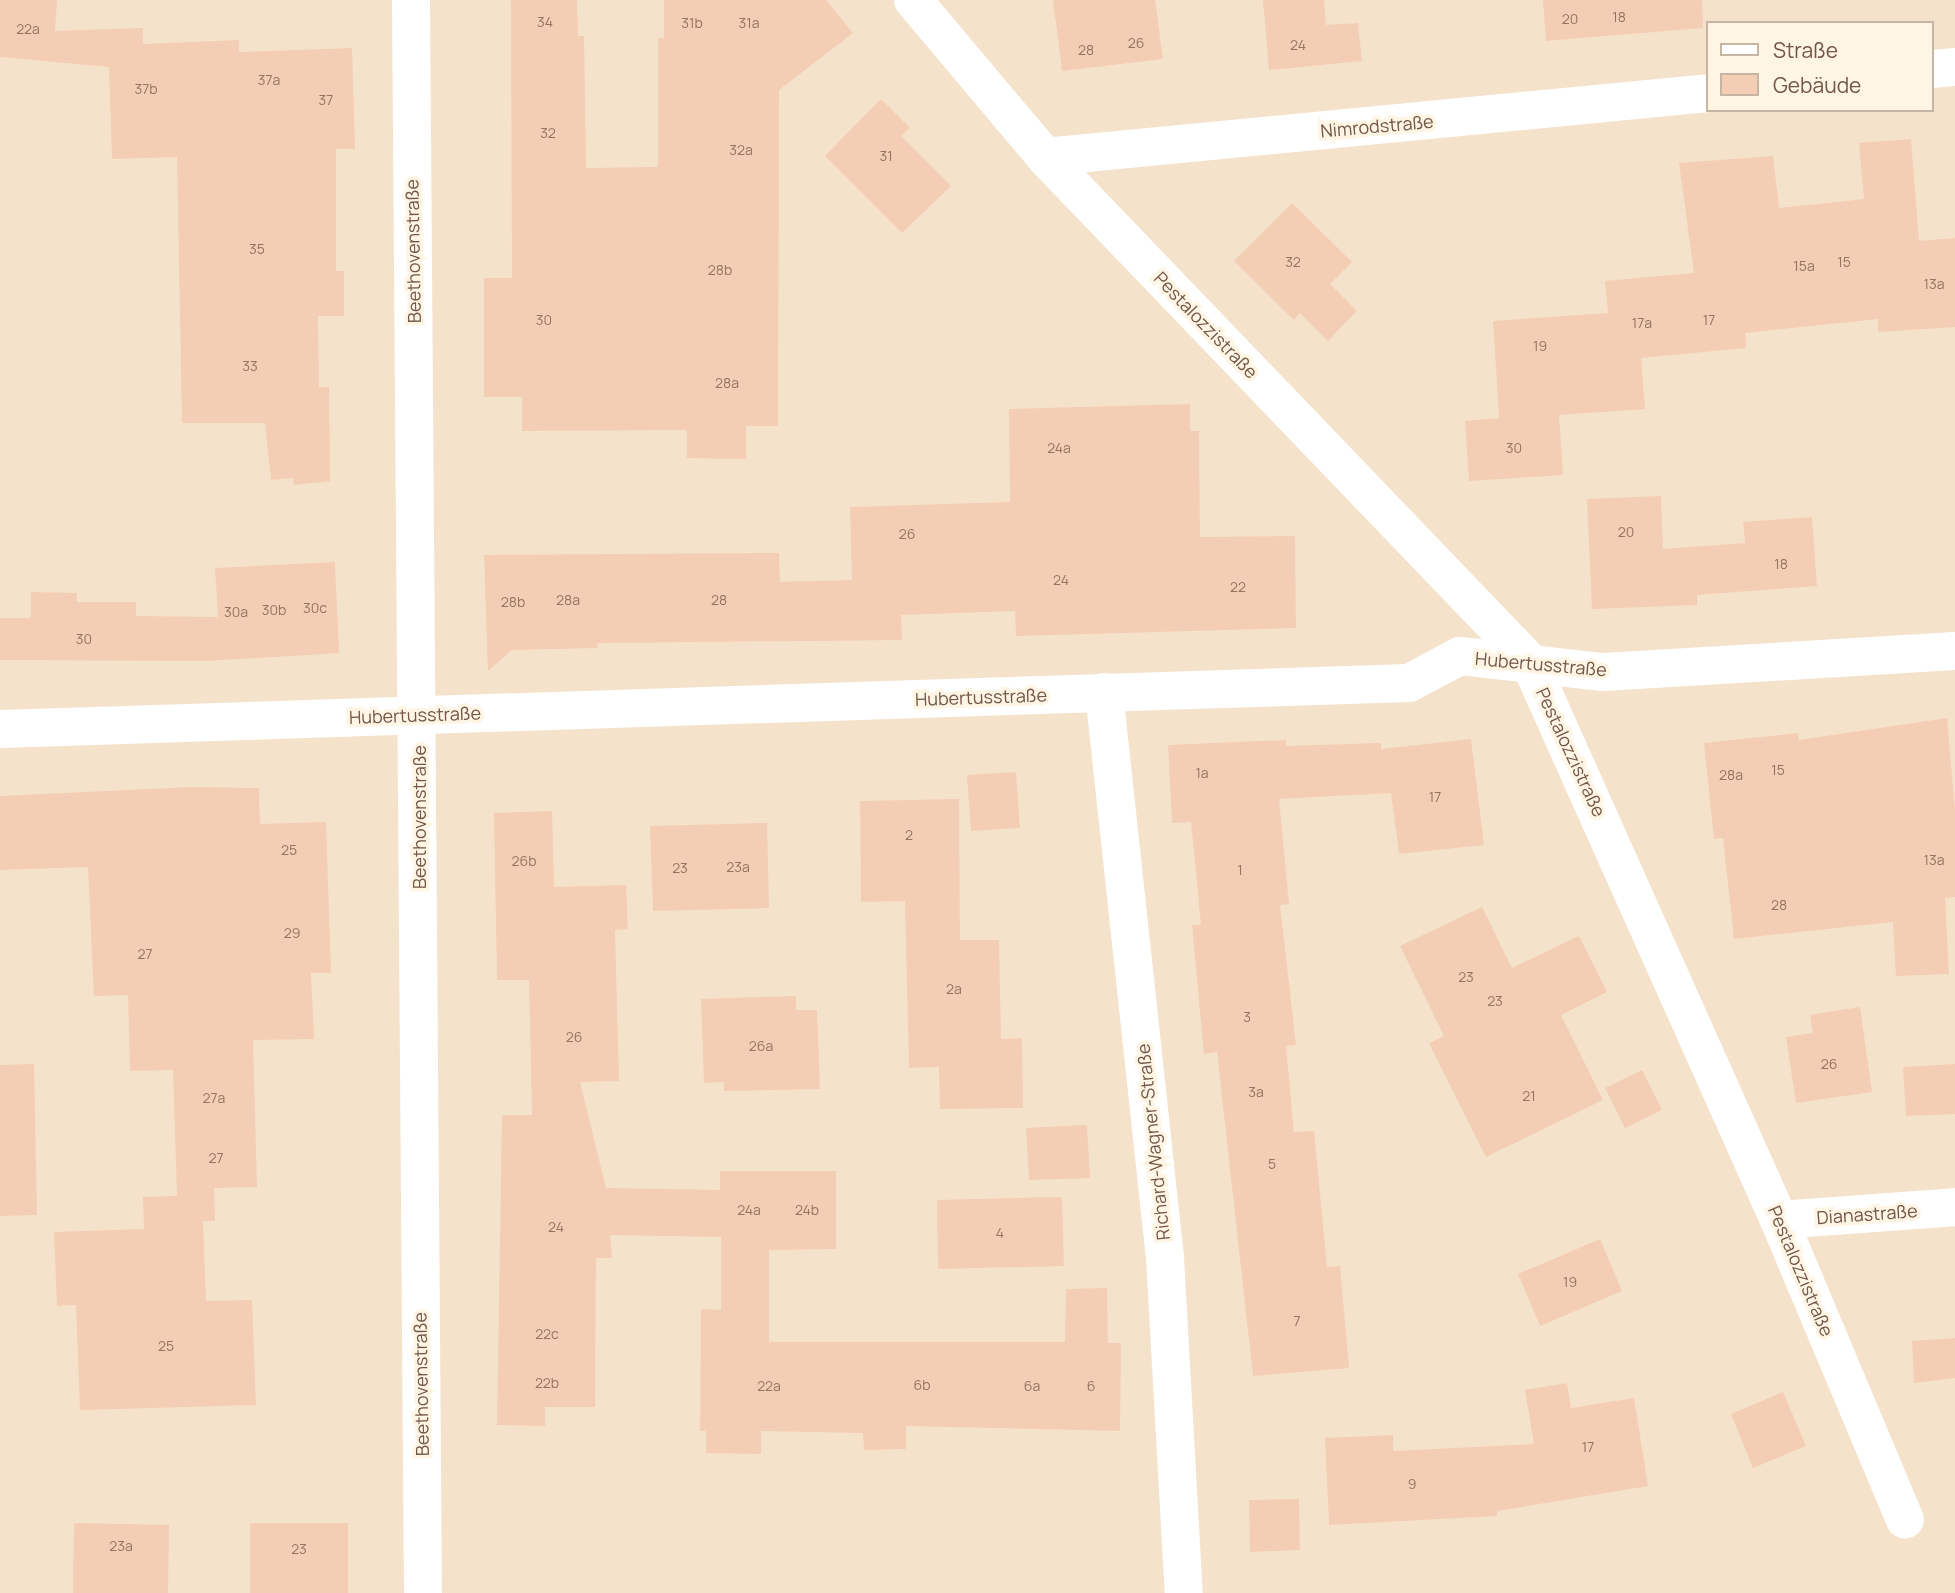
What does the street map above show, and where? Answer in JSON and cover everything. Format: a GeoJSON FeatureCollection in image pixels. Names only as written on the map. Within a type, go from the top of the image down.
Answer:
{"type":"FeatureCollection","features":[{"type":"Feature","properties":{"kind":"street","name":"Beethovenstraße"},"geometry":{"type":"LineString","coordinates":[[411,0],[423,1593]]}},
{"type":"Feature","properties":{"kind":"street","name":"Pestalozzistraße"},"geometry":{"type":"LineString","coordinates":[[913,0],[1045,157],[1529,661],[1779,1220],[1905,1520]]}},
{"type":"Feature","properties":{"kind":"street"},"geometry":{"type":"LineString","coordinates":[[1934,69],[1955,67]]}},
{"type":"Feature","properties":{"kind":"street","name":"Nimrodstraße"},"geometry":{"type":"LineString","coordinates":[[1045,157],[1706,93]]}},
{"type":"Feature","properties":{"kind":"street","name":"Hubertusstraße"},"geometry":{"type":"LineString","coordinates":[[0,729],[1409,683],[1460,656],[1529,661],[1603,672],[1955,651]]}},
{"type":"Feature","properties":{"kind":"street","name":"Richard-Wagner-Straße"},"geometry":{"type":"LineString","coordinates":[[1104,692],[1165,1258],[1184,1593]]}},
{"type":"Feature","properties":{"kind":"street","name":"Dianastraße"},"geometry":{"type":"LineString","coordinates":[[1779,1220],[1955,1207]]}},
{"type":"Feature","properties":{"kind":"shaded area"},"geometry":{"type":"Polygon","coordinates":[[[0,0],[1955,0],[1955,1593],[0,1593],[0,0]]]}},
{"type":"Feature","properties":{"kind":"building"},"geometry":{"type":"Polygon","coordinates":[[[0,0],[57,0],[55,31],[143,28],[143,44],[239,40],[239,52],[352,48],[355,149],[336,149],[336,271],[344,271],[344,316],[318,316],[319,387],[329,387],[330,481],[294,485],[293,478],[271,480],[265,423],[182,423],[177,157],[112,159],[109,67],[0,57],[0,0]]]}},
{"type":"Feature","properties":{"kind":"building"},"geometry":{"type":"Polygon","coordinates":[[[511,0],[577,0],[578,36],[584,36],[586,168],[658,167],[658,38],[664,38],[664,0],[826,0],[853,33],[779,90],[778,426],[746,426],[746,459],[687,458],[687,430],[522,431],[522,397],[484,397],[484,278],[512,278],[511,0]]]}},
{"type":"Feature","properties":{"kind":"building"},"geometry":{"type":"Polygon","coordinates":[[[1053,0],[1155,0],[1163,59],[1062,71],[1053,0]]]}},
{"type":"Feature","properties":{"kind":"building"},"geometry":{"type":"Polygon","coordinates":[[[1263,0],[1324,0],[1326,25],[1358,23],[1362,61],[1269,70],[1263,0]]]}},
{"type":"Feature","properties":{"kind":"building"},"geometry":{"type":"Polygon","coordinates":[[[1543,0],[1702,0],[1703,28],[1546,41],[1543,0]]]}},
{"type":"Feature","properties":{"kind":"building"},"geometry":{"type":"Polygon","coordinates":[[[881,99],[910,128],[901,136],[951,186],[902,233],[825,156],[881,99]]]}},
{"type":"Feature","properties":{"kind":"building"},"geometry":{"type":"Polygon","coordinates":[[[1911,139],[1919,241],[1955,238],[1955,327],[1878,332],[1878,319],[1745,333],[1746,348],[1641,358],[1645,409],[1559,415],[1563,475],[1469,481],[1465,421],[1499,418],[1493,321],[1608,313],[1605,281],[1694,273],[1679,163],[1773,156],[1779,208],[1818,204],[1864,199],[1859,143],[1911,139]]]}},
{"type":"Feature","properties":{"kind":"building"},"geometry":{"type":"Polygon","coordinates":[[[1292,203],[1352,262],[1330,284],[1357,311],[1328,341],[1300,313],[1294,320],[1234,261],[1292,203]]]}},
{"type":"Feature","properties":{"kind":"building"},"geometry":{"type":"Polygon","coordinates":[[[1190,404],[1190,431],[1199,431],[1200,537],[1295,536],[1296,628],[1016,636],[1015,611],[901,615],[902,640],[597,643],[598,648],[512,650],[488,671],[484,555],[779,553],[780,582],[852,580],[850,507],[1010,502],[1009,409],[1190,404]]]}},
{"type":"Feature","properties":{"kind":"building"},"geometry":{"type":"Polygon","coordinates":[[[1661,496],[1663,549],[1745,543],[1743,522],[1812,517],[1817,586],[1697,595],[1697,605],[1592,609],[1587,499],[1661,496]]]}},
{"type":"Feature","properties":{"kind":"building"},"geometry":{"type":"Polygon","coordinates":[[[335,562],[339,653],[207,661],[0,660],[0,618],[31,618],[31,592],[77,593],[77,602],[136,602],[136,616],[218,617],[215,568],[335,562]]]}},
{"type":"Feature","properties":{"kind":"building"},"geometry":{"type":"Polygon","coordinates":[[[1947,718],[1955,810],[1955,897],[1945,898],[1949,974],[1896,976],[1893,922],[1734,939],[1723,838],[1714,839],[1704,743],[1798,733],[1799,740],[1947,718]]]}},
{"type":"Feature","properties":{"kind":"building"},"geometry":{"type":"Polygon","coordinates":[[[1471,739],[1484,845],[1399,854],[1391,793],[1279,799],[1289,904],[1280,905],[1296,1045],[1286,1046],[1294,1132],[1314,1131],[1327,1267],[1340,1266],[1349,1368],[1253,1376],[1217,1052],[1204,1054],[1192,925],[1201,925],[1191,822],[1172,823],[1168,745],[1286,740],[1286,746],[1381,743],[1381,749],[1471,739]]]}},
{"type":"Feature","properties":{"kind":"building"},"geometry":{"type":"Polygon","coordinates":[[[1016,772],[1020,828],[971,831],[967,775],[1016,772]]]}},
{"type":"Feature","properties":{"kind":"building"},"geometry":{"type":"Polygon","coordinates":[[[192,787],[259,788],[260,824],[326,822],[331,973],[311,973],[314,1039],[253,1040],[257,1187],[214,1188],[215,1221],[203,1221],[206,1301],[252,1300],[256,1405],[80,1410],[76,1305],[57,1306],[54,1232],[144,1229],[143,1197],[177,1196],[173,1070],[130,1071],[128,995],[94,996],[88,867],[0,870],[0,796],[192,787]]]}},
{"type":"Feature","properties":{"kind":"building"},"geometry":{"type":"Polygon","coordinates":[[[959,799],[960,940],[999,940],[1001,1039],[1022,1038],[1023,1108],[940,1109],[939,1067],[909,1068],[905,901],[861,902],[860,801],[959,799]]]}},
{"type":"Feature","properties":{"kind":"building"},"geometry":{"type":"Polygon","coordinates":[[[552,811],[554,887],[626,885],[628,929],[615,930],[619,1081],[580,1082],[606,1188],[720,1190],[720,1171],[836,1171],[836,1249],[769,1250],[769,1342],[1065,1342],[1066,1289],[1107,1288],[1108,1343],[1121,1343],[1120,1431],[906,1426],[906,1449],[864,1450],[863,1433],[761,1431],[761,1454],[706,1453],[706,1431],[700,1431],[701,1309],[721,1310],[721,1237],[610,1235],[612,1258],[596,1258],[595,1407],[545,1407],[545,1426],[497,1425],[502,1115],[532,1115],[529,980],[497,980],[494,813],[552,811]]]}},
{"type":"Feature","properties":{"kind":"building"},"geometry":{"type":"Polygon","coordinates":[[[767,823],[769,908],[653,911],[650,826],[767,823]]]}},
{"type":"Feature","properties":{"kind":"building"},"geometry":{"type":"Polygon","coordinates":[[[1482,907],[1512,968],[1579,936],[1607,992],[1561,1015],[1603,1100],[1486,1157],[1429,1043],[1444,1036],[1400,946],[1482,907]]]}},
{"type":"Feature","properties":{"kind":"building"},"geometry":{"type":"Polygon","coordinates":[[[796,996],[796,1010],[817,1010],[820,1089],[724,1091],[724,1082],[704,1083],[701,999],[796,996]]]}},
{"type":"Feature","properties":{"kind":"building"},"geometry":{"type":"Polygon","coordinates":[[[1860,1007],[1872,1092],[1796,1103],[1786,1037],[1813,1033],[1810,1015],[1860,1007]]]}},
{"type":"Feature","properties":{"kind":"building"},"geometry":{"type":"Polygon","coordinates":[[[34,1064],[37,1215],[0,1216],[0,1065],[34,1064]]]}},
{"type":"Feature","properties":{"kind":"building"},"geometry":{"type":"Polygon","coordinates":[[[1955,1064],[1955,1114],[1906,1116],[1903,1067],[1955,1064]]]}},
{"type":"Feature","properties":{"kind":"building"},"geometry":{"type":"Polygon","coordinates":[[[1642,1070],[1662,1110],[1625,1128],[1605,1088],[1642,1070]]]}},
{"type":"Feature","properties":{"kind":"building"},"geometry":{"type":"Polygon","coordinates":[[[1087,1125],[1090,1178],[1029,1180],[1026,1128],[1087,1125]]]}},
{"type":"Feature","properties":{"kind":"building"},"geometry":{"type":"Polygon","coordinates":[[[1062,1197],[1064,1266],[938,1269],[937,1200],[1062,1197]]]}},
{"type":"Feature","properties":{"kind":"building"},"geometry":{"type":"Polygon","coordinates":[[[1600,1239],[1622,1291],[1540,1326],[1518,1274],[1600,1239]]]}},
{"type":"Feature","properties":{"kind":"building"},"geometry":{"type":"Polygon","coordinates":[[[1955,1338],[1955,1378],[1914,1383],[1912,1341],[1955,1338]]]}},
{"type":"Feature","properties":{"kind":"building"},"geometry":{"type":"Polygon","coordinates":[[[1567,1383],[1571,1408],[1634,1398],[1648,1486],[1497,1511],[1497,1516],[1329,1525],[1325,1438],[1393,1435],[1393,1451],[1534,1444],[1525,1390],[1567,1383]]]}},
{"type":"Feature","properties":{"kind":"building"},"geometry":{"type":"Polygon","coordinates":[[[1783,1392],[1806,1446],[1753,1468],[1731,1414],[1783,1392]]]}},
{"type":"Feature","properties":{"kind":"building"},"geometry":{"type":"Polygon","coordinates":[[[1299,1499],[1300,1550],[1250,1552],[1249,1500],[1299,1499]]]}},
{"type":"Feature","properties":{"kind":"building"},"geometry":{"type":"Polygon","coordinates":[[[74,1523],[169,1525],[168,1593],[73,1593],[74,1523]]]}},
{"type":"Feature","properties":{"kind":"building"},"geometry":{"type":"Polygon","coordinates":[[[250,1523],[348,1523],[348,1593],[250,1593],[250,1523]]]}}]}
